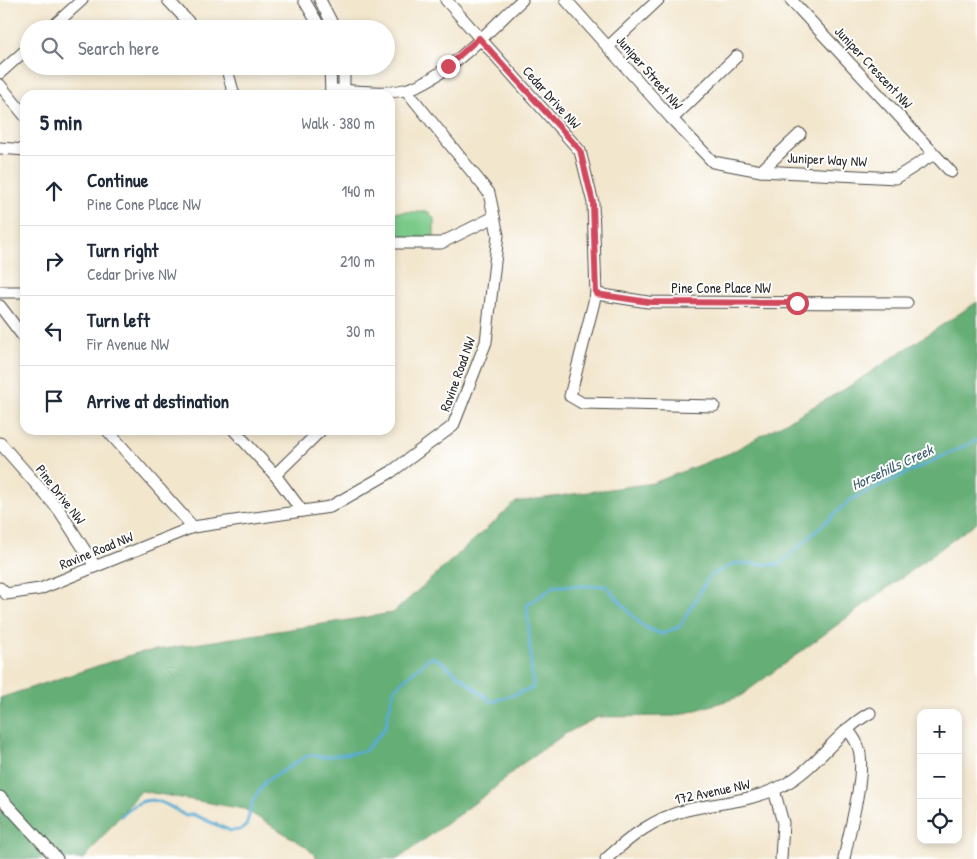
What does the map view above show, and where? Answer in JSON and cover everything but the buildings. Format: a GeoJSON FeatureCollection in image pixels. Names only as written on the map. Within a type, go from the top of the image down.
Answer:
{"type":"FeatureCollection","features":[{"type":"Feature","properties":{"kind":"street"},"geometry":{"type":"LineString","coordinates":[[60,20],[82,0]]}},
{"type":"Feature","properties":{"kind":"street"},"geometry":{"type":"LineString","coordinates":[[168,0],[187,20]]}},
{"type":"Feature","properties":{"kind":"street"},"geometry":{"type":"LineString","coordinates":[[304,0],[316,20]]}},
{"type":"Feature","properties":{"kind":"street"},"geometry":{"type":"LineString","coordinates":[[320,0],[330,20]]}},
{"type":"Feature","properties":{"kind":"street","name":"Cedar Drive NW"},"geometry":{"type":"LineString","coordinates":[[446,0],[580,150],[593,203],[596,294],[570,396],[582,403],[714,406]]}},
{"type":"Feature","properties":{"kind":"street"},"geometry":{"type":"LineString","coordinates":[[395,91],[406,90],[438,74],[522,0]]}},
{"type":"Feature","properties":{"kind":"street","name":"Juniper Street NW"},"geometry":{"type":"LineString","coordinates":[[566,0],[713,162]]}},
{"type":"Feature","properties":{"kind":"street"},"geometry":{"type":"LineString","coordinates":[[608,47],[658,0]]}},
{"type":"Feature","properties":{"kind":"street","name":"Juniper Crescent NW"},"geometry":{"type":"LineString","coordinates":[[791,0],[951,172]]}},
{"type":"Feature","properties":{"kind":"street"},"geometry":{"type":"LineString","coordinates":[[0,73],[20,55]]}},
{"type":"Feature","properties":{"kind":"street"},"geometry":{"type":"LineString","coordinates":[[672,119],[738,56]]}},
{"type":"Feature","properties":{"kind":"street"},"geometry":{"type":"LineString","coordinates":[[228,75],[233,90]]}},
{"type":"Feature","properties":{"kind":"street"},"geometry":{"type":"LineString","coordinates":[[330,75],[331,90]]}},
{"type":"Feature","properties":{"kind":"street"},"geometry":{"type":"LineString","coordinates":[[344,75],[344,90]]}},
{"type":"Feature","properties":{"kind":"street"},"geometry":{"type":"LineString","coordinates":[[0,86],[20,110]]}},
{"type":"Feature","properties":{"kind":"street","name":"Ravine Road NW"},"geometry":{"type":"LineString","coordinates":[[5,591],[40,589],[193,527],[330,507],[391,472],[453,426],[486,342],[498,235],[489,193],[406,90]]}},
{"type":"Feature","properties":{"kind":"street"},"geometry":{"type":"LineString","coordinates":[[761,171],[800,134]]}},
{"type":"Feature","properties":{"kind":"street"},"geometry":{"type":"LineString","coordinates":[[0,148],[20,150]]}},
{"type":"Feature","properties":{"kind":"street","name":"Juniper Way NW"},"geometry":{"type":"LineString","coordinates":[[713,162],[761,171],[896,178],[934,154]]}},
{"type":"Feature","properties":{"kind":"street"},"geometry":{"type":"LineString","coordinates":[[395,243],[441,243],[494,217]]}},
{"type":"Feature","properties":{"kind":"street"},"geometry":{"type":"LineString","coordinates":[[0,292],[20,292]]}},
{"type":"Feature","properties":{"kind":"street","name":"Pine Cone Place NW"},"geometry":{"type":"LineString","coordinates":[[596,294],[648,302],[907,303]]}},
{"type":"Feature","properties":{"kind":"street"},"geometry":{"type":"LineString","coordinates":[[0,306],[20,332]]}},
{"type":"Feature","properties":{"kind":"street"},"geometry":{"type":"LineString","coordinates":[[110,435],[193,527]]}},
{"type":"Feature","properties":{"kind":"street"},"geometry":{"type":"LineString","coordinates":[[239,435],[275,475],[302,511]]}},
{"type":"Feature","properties":{"kind":"street"},"geometry":{"type":"LineString","coordinates":[[275,475],[316,435]]}},
{"type":"Feature","properties":{"kind":"street","name":"Pine Drive NW"},"geometry":{"type":"LineString","coordinates":[[0,443],[59,510],[95,566]]}},
{"type":"Feature","properties":{"kind":"street","name":"172 Avenue NW"},"geometry":{"type":"LineString","coordinates":[[606,859],[634,834],[669,816],[687,810],[747,800],[774,790],[809,768],[847,729],[870,713]]}},
{"type":"Feature","properties":{"kind":"street"},"geometry":{"type":"LineString","coordinates":[[844,859],[861,760],[856,740],[847,729]]}},
{"type":"Feature","properties":{"kind":"street"},"geometry":{"type":"LineString","coordinates":[[774,790],[783,822],[781,859]]}},
{"type":"Feature","properties":{"kind":"street"},"geometry":{"type":"LineString","coordinates":[[0,796],[16,816],[57,859]]}},
{"type":"Feature","properties":{"kind":"green space"},"geometry":{"type":"Polygon","coordinates":[[[395,212],[429,212],[434,219],[434,238],[395,238],[395,212]]]}},
{"type":"Feature","properties":{"kind":"green space"},"geometry":{"type":"Polygon","coordinates":[[[977,302],[977,522],[739,697],[676,716],[598,717],[565,734],[519,766],[491,791],[398,859],[318,859],[305,846],[244,809],[141,791],[84,859],[0,859],[0,698],[137,653],[393,613],[516,502],[653,483],[730,453],[845,389],[977,302]]]}},
{"type":"Feature","properties":{"kind":"waterway","name":"Horsehills Creek"},"geometry":{"type":"LineString","coordinates":[[121,816],[138,803],[153,800],[168,805],[186,816],[192,814],[231,831],[240,830],[246,826],[253,800],[266,781],[309,755],[325,757],[365,751],[385,728],[394,689],[430,657],[438,659],[492,702],[533,688],[527,605],[555,586],[606,586],[642,626],[661,634],[679,627],[710,576],[735,563],[779,565],[850,500],[977,440]]}},
{"type":"Feature","properties":{"kind":"route"},"geometry":{"type":"LineString","coordinates":[[448,66],[479,38],[580,150],[593,203],[596,294],[648,302],[797,303]]}}]}
